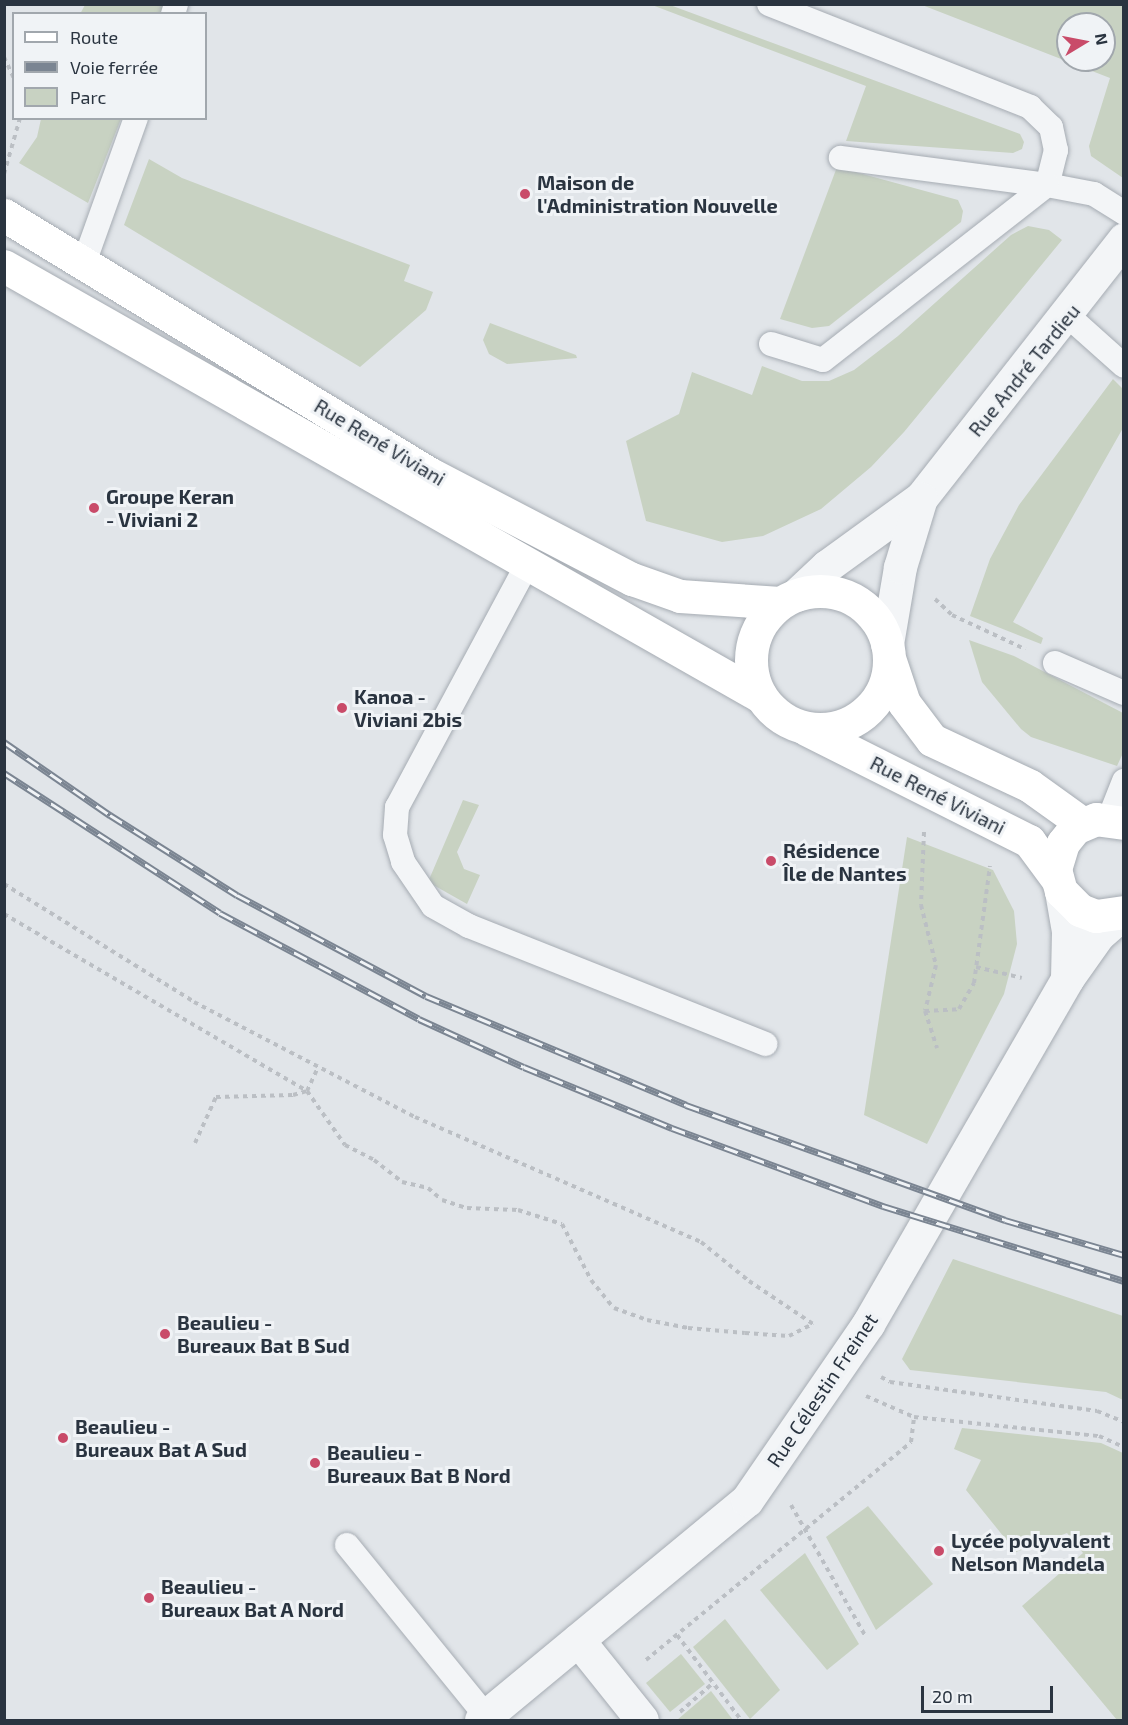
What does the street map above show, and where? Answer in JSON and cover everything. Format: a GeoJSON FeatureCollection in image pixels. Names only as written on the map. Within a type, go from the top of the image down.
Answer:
{"type":"FeatureCollection","features":[{"type":"Feature","properties":{"kind":"main road","name":"Rue René Viviani"},"geometry":{"type":"LineString","coordinates":[[4,215],[430,474],[632,579],[680,596],[788,599]]}},
{"type":"Feature","properties":{"kind":"main road","name":"Rue René Viviani"},"geometry":{"type":"LineString","coordinates":[[4,266],[760,696]]}},
{"type":"Feature","properties":{"kind":"main road"},"geometry":{"type":"LineString","coordinates":[[889,653],[884,688],[857,719],[831,729],[805,728],[779,716],[760,696],[751,671],[752,645],[762,622],[788,599],[835,592],[858,602],[877,621],[889,653],[904,703],[932,740],[1112,822]]}},
{"type":"Feature","properties":{"kind":"main road","name":"Rue René Viviani"},"geometry":{"type":"LineString","coordinates":[[805,728],[1029,841],[1059,885],[1088,913],[1106,916],[1123,913]]}},
{"type":"Feature","properties":{"kind":"main road"},"geometry":{"type":"LineString","coordinates":[[1059,885],[1056,860],[1063,843],[1112,822]]}},
{"type":"Feature","properties":{"kind":"street","name":"Rue André Tardieu"},"geometry":{"type":"LineString","coordinates":[[788,599],[827,566],[921,498],[1124,240]]}},
{"type":"Feature","properties":{"kind":"street","name":"Rue André Tardieu"},"geometry":{"type":"LineString","coordinates":[[889,653],[900,567],[921,498]]}},
{"type":"Feature","properties":{"kind":"street","name":"Rue Célestin Freinet"},"geometry":{"type":"LineString","coordinates":[[1059,885],[1068,931],[1067,979]]}},
{"type":"Feature","properties":{"kind":"street","name":"Rue Célestin Freinet"},"geometry":{"type":"LineString","coordinates":[[484,1718],[747,1500],[847,1356],[1067,979],[1098,935],[1123,913]]}},
{"type":"Feature","properties":{"kind":"street"},"geometry":{"type":"LineString","coordinates":[[578,1640],[642,1720]]}},
{"type":"Feature","properties":{"kind":"lane"},"geometry":{"type":"LineString","coordinates":[[769,4],[1030,107],[1051,128],[1056,150],[1047,185],[823,360],[771,344]]}},
{"type":"Feature","properties":{"kind":"lane"},"geometry":{"type":"LineString","coordinates":[[84,263],[135,120]]}},
{"type":"Feature","properties":{"kind":"lane"},"geometry":{"type":"LineString","coordinates":[[840,158],[1047,185],[1094,194],[1124,213]]}},
{"type":"Feature","properties":{"kind":"lane"},"geometry":{"type":"LineString","coordinates":[[1067,315],[1124,366]]}},
{"type":"Feature","properties":{"kind":"lane"},"geometry":{"type":"LineString","coordinates":[[528,563],[397,807],[395,835],[403,862],[433,906],[470,926],[765,1044]]}},
{"type":"Feature","properties":{"kind":"lane"},"geometry":{"type":"LineString","coordinates":[[1055,663],[1124,693]]}},
{"type":"Feature","properties":{"kind":"lane"},"geometry":{"type":"LineString","coordinates":[[1112,822],[1124,781]]}},
{"type":"Feature","properties":{"kind":"lane"},"geometry":{"type":"LineString","coordinates":[[347,1545],[484,1718]]}},
{"type":"Feature","properties":{"kind":"path"},"geometry":{"type":"LineString","coordinates":[[4,57],[12,74]]}},
{"type":"Feature","properties":{"kind":"path"},"geometry":{"type":"LineString","coordinates":[[4,174],[19,120]]}},
{"type":"Feature","properties":{"kind":"path"},"geometry":{"type":"LineString","coordinates":[[930,594],[952,615],[1055,663]]}},
{"type":"Feature","properties":{"kind":"path"},"geometry":{"type":"LineString","coordinates":[[924,825],[921,905],[936,965],[925,1011],[937,1048]]}},
{"type":"Feature","properties":{"kind":"path"},"geometry":{"type":"LineString","coordinates":[[925,1011],[959,1009],[974,983],[991,856]]}},
{"type":"Feature","properties":{"kind":"path"},"geometry":{"type":"LineString","coordinates":[[4,884],[194,1002],[415,1117],[701,1242],[749,1281],[821,1328]]}},
{"type":"Feature","properties":{"kind":"path"},"geometry":{"type":"LineString","coordinates":[[4,914],[307,1091],[345,1144],[374,1160],[402,1182],[428,1188],[442,1200],[467,1208],[518,1210],[562,1224],[591,1280],[614,1308],[678,1326],[745,1333],[789,1335],[813,1324]]}},
{"type":"Feature","properties":{"kind":"path"},"geometry":{"type":"LineString","coordinates":[[976,967],[1027,979]]}},
{"type":"Feature","properties":{"kind":"path"},"geometry":{"type":"LineString","coordinates":[[195,1143],[216,1097],[293,1095],[307,1091],[318,1067]]}},
{"type":"Feature","properties":{"kind":"path"},"geometry":{"type":"LineString","coordinates":[[847,1356],[890,1382],[1097,1411],[1124,1422]]}},
{"type":"Feature","properties":{"kind":"path"},"geometry":{"type":"LineString","coordinates":[[866,1396],[914,1417],[1099,1436],[1124,1447]]}},
{"type":"Feature","properties":{"kind":"path"},"geometry":{"type":"LineString","coordinates":[[615,1686],[911,1442],[914,1417]]}},
{"type":"Feature","properties":{"kind":"path"},"geometry":{"type":"LineString","coordinates":[[767,1473],[806,1527],[866,1637]]}},
{"type":"Feature","properties":{"kind":"path"},"geometry":{"type":"LineString","coordinates":[[677,1635],[741,1720]]}},
{"type":"Feature","properties":{"kind":"path"},"geometry":{"type":"LineString","coordinates":[[678,1713],[713,1683]]}},
{"type":"Feature","properties":{"kind":"green space"},"geometry":{"type":"Polygon","coordinates":[[[85,5],[164,5],[161,12],[81,12],[85,5]]]}},
{"type":"Feature","properties":{"kind":"green space"},"geometry":{"type":"Polygon","coordinates":[[[652,5],[670,5],[1020,134],[1024,142],[1022,149],[1013,153],[846,141],[866,86],[652,5]]]}},
{"type":"Feature","properties":{"kind":"green space"},"geometry":{"type":"Polygon","coordinates":[[[922,5],[1123,5],[1123,178],[1091,156],[1089,146],[1110,78],[1095,72],[1116,72],[1116,12],[1056,12],[1056,57],[922,5]]]}},
{"type":"Feature","properties":{"kind":"green space"},"geometry":{"type":"Polygon","coordinates":[[[41,120],[121,120],[88,203],[19,163],[37,137],[41,120]]]}},
{"type":"Feature","properties":{"kind":"green space"},"geometry":{"type":"Polygon","coordinates":[[[149,159],[182,178],[410,265],[404,281],[433,292],[426,310],[360,367],[124,225],[149,159]]]}},
{"type":"Feature","properties":{"kind":"green space"},"geometry":{"type":"Polygon","coordinates":[[[837,167],[958,200],[963,211],[961,222],[829,326],[812,328],[780,319],[837,167]]]}},
{"type":"Feature","properties":{"kind":"green space"},"geometry":{"type":"Polygon","coordinates":[[[1028,226],[1049,230],[1062,240],[904,432],[871,467],[821,509],[763,536],[722,542],[646,521],[626,441],[679,414],[692,372],[752,395],[762,366],[802,381],[829,381],[854,370],[898,336],[1011,235],[1028,226]]]}},
{"type":"Feature","properties":{"kind":"green space"},"geometry":{"type":"Polygon","coordinates":[[[490,323],[576,355],[577,358],[507,364],[489,354],[483,340],[490,323]]]}},
{"type":"Feature","properties":{"kind":"green space"},"geometry":{"type":"Polygon","coordinates":[[[1113,379],[1123,389],[1123,428],[1013,622],[1043,638],[1041,644],[970,616],[990,559],[1019,505],[1113,379]]]}},
{"type":"Feature","properties":{"kind":"green space"},"geometry":{"type":"Polygon","coordinates":[[[969,640],[1014,656],[1123,713],[1123,753],[1117,766],[1031,737],[1021,729],[982,682],[969,640]]]}},
{"type":"Feature","properties":{"kind":"green space"},"geometry":{"type":"Polygon","coordinates":[[[463,800],[479,805],[457,852],[464,869],[480,875],[467,904],[428,882],[463,800]]]}},
{"type":"Feature","properties":{"kind":"green space"},"geometry":{"type":"Polygon","coordinates":[[[907,837],[993,870],[1014,911],[1017,944],[1004,994],[927,1144],[864,1115],[907,837]]]}},
{"type":"Feature","properties":{"kind":"green space"},"geometry":{"type":"Polygon","coordinates":[[[953,1259],[1123,1316],[1123,1400],[1106,1392],[910,1370],[902,1359],[953,1259]]]}},
{"type":"Feature","properties":{"kind":"green space"},"geometry":{"type":"Polygon","coordinates":[[[962,1428],[1101,1443],[1123,1453],[1123,1720],[1117,1720],[1022,1606],[1083,1553],[1067,1533],[1016,1552],[966,1490],[981,1460],[954,1449],[962,1428]]]}},
{"type":"Feature","properties":{"kind":"green space"},"geometry":{"type":"Polygon","coordinates":[[[868,1506],[933,1584],[876,1630],[826,1537],[868,1506]]]}},
{"type":"Feature","properties":{"kind":"green space"},"geometry":{"type":"Polygon","coordinates":[[[805,1553],[859,1644],[827,1670],[760,1590],[805,1553]]]}},
{"type":"Feature","properties":{"kind":"green space"},"geometry":{"type":"Polygon","coordinates":[[[725,1619],[780,1690],[750,1719],[693,1647],[725,1619]]]}},
{"type":"Feature","properties":{"kind":"green space"},"geometry":{"type":"Polygon","coordinates":[[[681,1654],[705,1684],[670,1712],[646,1683],[681,1654]]]}},
{"type":"Feature","properties":{"kind":"green space"},"geometry":{"type":"Polygon","coordinates":[[[711,1691],[733,1720],[677,1720],[711,1691]]]}},
{"type":"Feature","properties":{"kind":"railway"},"geometry":{"type":"LineString","coordinates":[[4,742],[110,815],[237,895],[426,996],[686,1105],[1005,1220],[1124,1255]]}},
{"type":"Feature","properties":{"kind":"railway"},"geometry":{"type":"LineString","coordinates":[[4,773],[220,913],[419,1019],[524,1067],[672,1128],[883,1206],[1124,1281]]}},
{"type":"Feature","properties":{"kind":"place","name":"Maison de l'Administration Nouvelle"},"geometry":{"type":"Point","coordinates":[525,194]}},
{"type":"Feature","properties":{"kind":"place","name":"Groupe Keran - Viviani 2"},"geometry":{"type":"Point","coordinates":[94,508]}},
{"type":"Feature","properties":{"kind":"place","name":"Kanoa - Viviani 2bis"},"geometry":{"type":"Point","coordinates":[342,708]}},
{"type":"Feature","properties":{"kind":"place","name":"Résidence Île de Nantes"},"geometry":{"type":"Point","coordinates":[771,861]}},
{"type":"Feature","properties":{"kind":"place","name":"Beaulieu - Bureaux Bat B Sud"},"geometry":{"type":"Point","coordinates":[165,1334]}},
{"type":"Feature","properties":{"kind":"place","name":"Beaulieu - Bureaux Bat A Sud"},"geometry":{"type":"Point","coordinates":[63,1438]}},
{"type":"Feature","properties":{"kind":"place","name":"Beaulieu - Bureaux Bat B Nord"},"geometry":{"type":"Point","coordinates":[315,1463]}},
{"type":"Feature","properties":{"kind":"place","name":"Lycée polyvalent Nelson Mandela"},"geometry":{"type":"Point","coordinates":[939,1551]}},
{"type":"Feature","properties":{"kind":"place","name":"Beaulieu - Bureaux Bat A Nord"},"geometry":{"type":"Point","coordinates":[149,1598]}}]}
